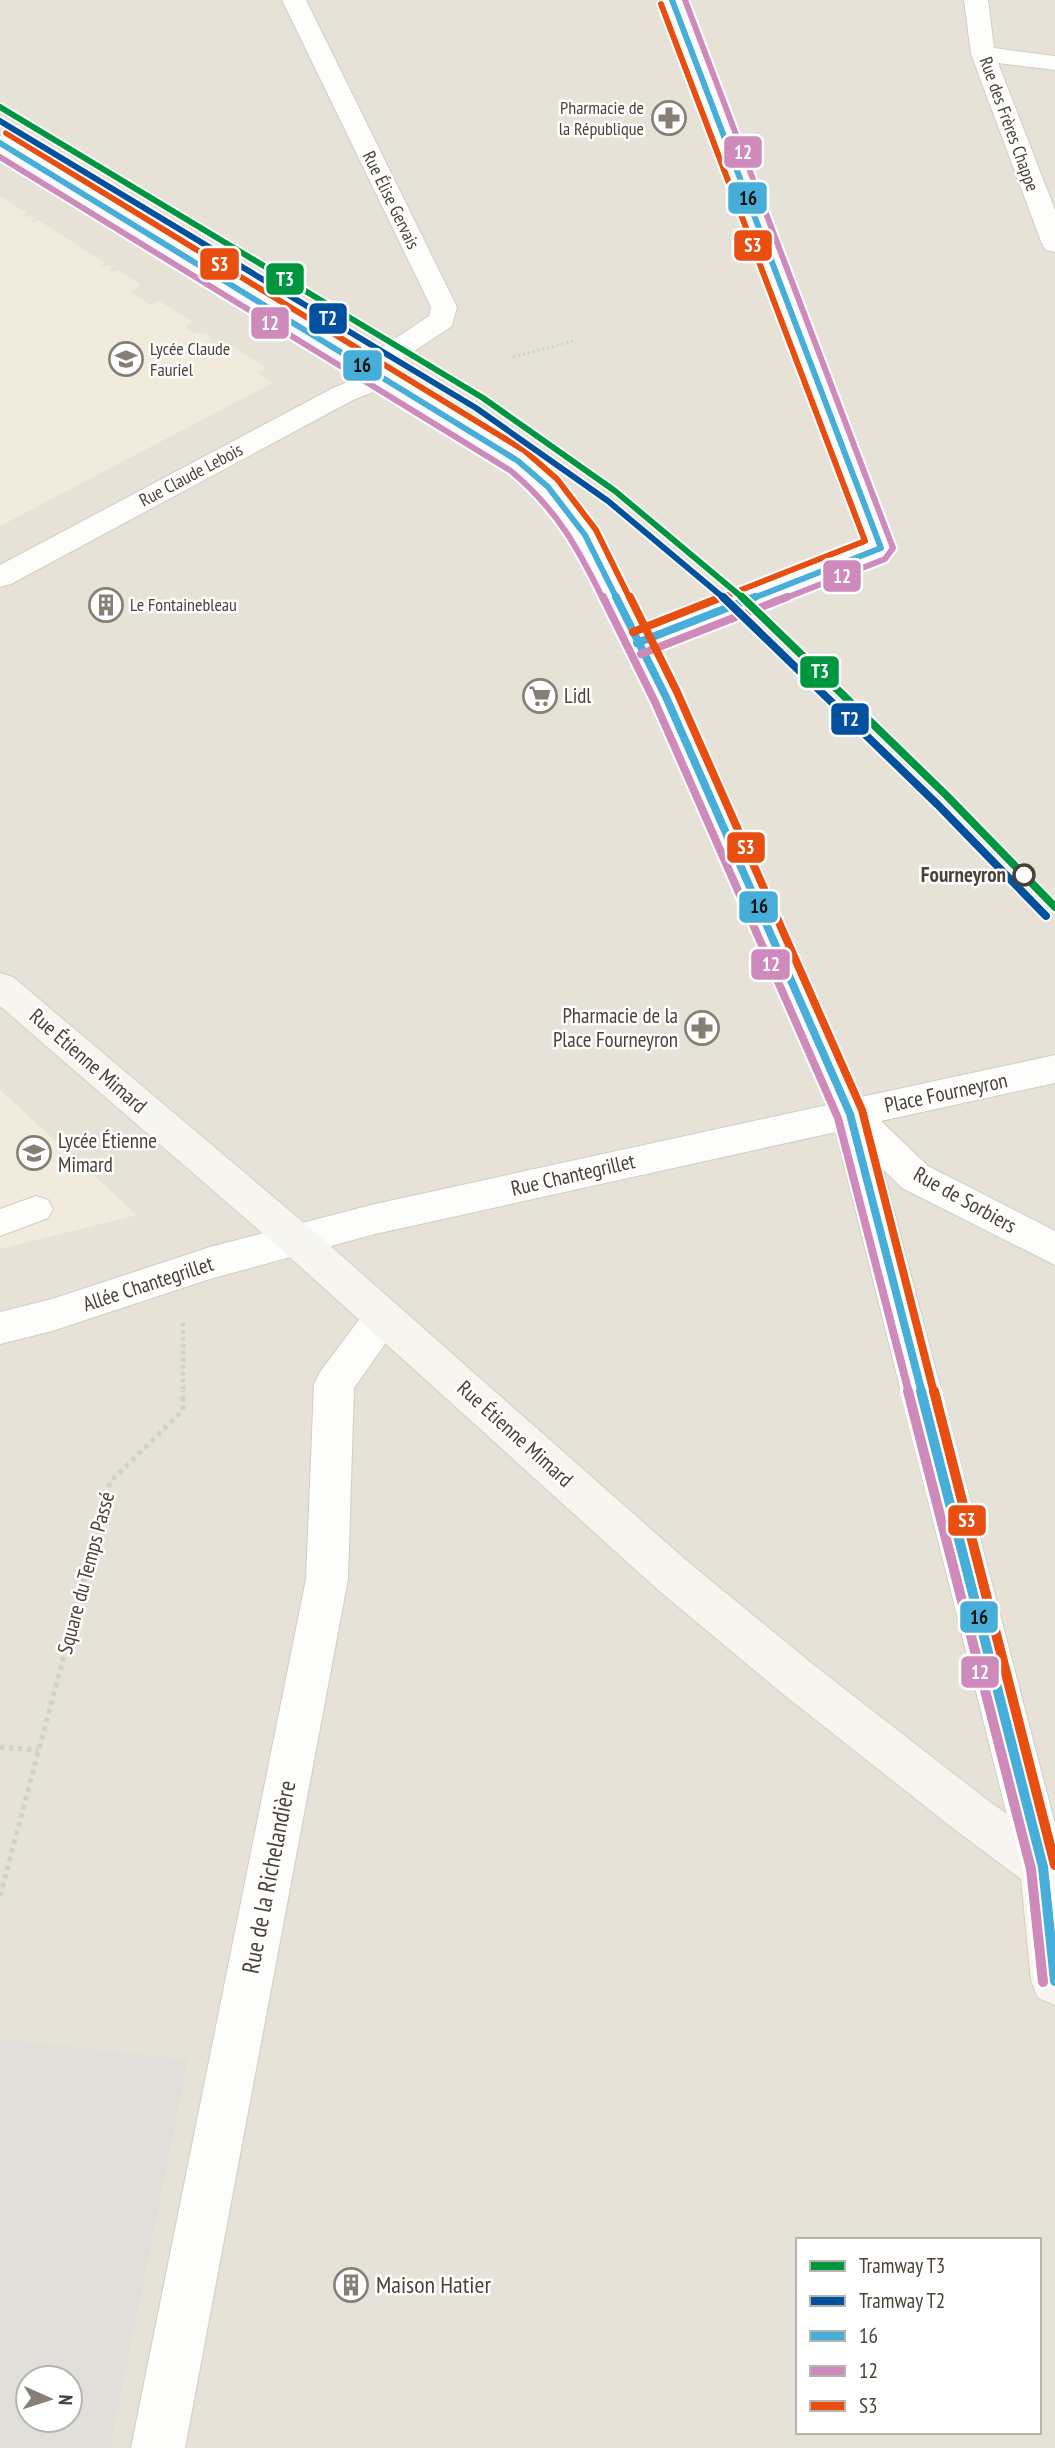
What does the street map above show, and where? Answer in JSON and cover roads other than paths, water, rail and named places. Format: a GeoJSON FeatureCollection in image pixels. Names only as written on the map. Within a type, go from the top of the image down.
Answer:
{"type":"FeatureCollection","features":[{"type":"Feature","properties":{"kind":"main road","name":"Rue Étienne Mimard"},"geometry":{"type":"LineString","coordinates":[[1,987],[384,1317],[672,1575],[799,1680],[1051,1875]]}},
{"type":"Feature","properties":{"kind":"main road"},"geometry":{"type":"LineString","coordinates":[[1051,1875],[1055,1981]]}},
{"type":"Feature","properties":{"kind":"street","name":"Rue Élise Gervais"},"geometry":{"type":"LineString","coordinates":[[294,0],[444,307],[442,320],[375,373]]}},
{"type":"Feature","properties":{"kind":"street"},"geometry":{"type":"LineString","coordinates":[[638,643],[881,548],[672,0]]}},
{"type":"Feature","properties":{"kind":"street","name":"Rue des Frères Chappe"},"geometry":{"type":"LineString","coordinates":[[976,0],[983,54],[1055,244]]}},
{"type":"Feature","properties":{"kind":"street"},"geometry":{"type":"LineString","coordinates":[[983,54],[1055,63]]}},
{"type":"Feature","properties":{"kind":"street"},"geometry":{"type":"LineString","coordinates":[[0,143],[508,454],[548,487],[585,535],[666,697],[850,1114],[1051,1875]]}},
{"type":"Feature","properties":{"kind":"street","name":"Rue Claude Lebois"},"geometry":{"type":"LineString","coordinates":[[0,577],[342,394],[375,373]]}},
{"type":"Feature","properties":{"kind":"street","name":"Place Fourneyron"},"geometry":{"type":"LineString","coordinates":[[850,1114],[1055,1069]]}},
{"type":"Feature","properties":{"kind":"street","name":"Rue Chantegrillet"},"geometry":{"type":"LineString","coordinates":[[296,1240],[850,1114]]}},
{"type":"Feature","properties":{"kind":"street","name":"Rue de Sorbiers"},"geometry":{"type":"LineString","coordinates":[[850,1114],[915,1177],[1055,1249]]}},
{"type":"Feature","properties":{"kind":"street","name":"Allée Chantegrillet"},"geometry":{"type":"LineString","coordinates":[[0,1328],[52,1315],[184,1272],[296,1240]]}},
{"type":"Feature","properties":{"kind":"street","name":"Rue de la Richelandière"},"geometry":{"type":"LineString","coordinates":[[158,2448],[327,1579],[334,1384],[384,1317]]}},
{"type":"Feature","properties":{"kind":"lane"},"geometry":{"type":"LineString","coordinates":[[0,1223],[37,1209]]}},
{"type":"Feature","properties":{"kind":"tram line","name":"T3"},"geometry":{"type":"LineString","coordinates":[[0,107],[483,398],[615,491],[748,602],[946,795],[1055,907]]}},
{"type":"Feature","properties":{"kind":"tram line","name":"T2"},"geometry":{"type":"LineString","coordinates":[[0,121],[476,408],[608,501],[740,611],[937,804],[1046,916]]}},
{"type":"Feature","properties":{"kind":"place","name":"Pharmacie de la République"},"geometry":{"type":"Point","coordinates":[669,118]}},
{"type":"Feature","properties":{"kind":"place","name":"Lycée Claude Fauriel"},"geometry":{"type":"Point","coordinates":[126,359]}},
{"type":"Feature","properties":{"kind":"place","name":"Le Fontainebleau"},"geometry":{"type":"Point","coordinates":[106,605]}},
{"type":"Feature","properties":{"kind":"place","name":"Lidl"},"geometry":{"type":"Point","coordinates":[540,696]}},
{"type":"Feature","properties":{"kind":"place","name":"Fourneyron"},"geometry":{"type":"Point","coordinates":[1024,875]}},
{"type":"Feature","properties":{"kind":"place","name":"Pharmacie de la Place Fourneyron"},"geometry":{"type":"Point","coordinates":[702,1028]}},
{"type":"Feature","properties":{"kind":"place","name":"Lycée Étienne Mimard"},"geometry":{"type":"Point","coordinates":[34,1153]}},
{"type":"Feature","properties":{"kind":"place","name":"Maison Hatier"},"geometry":{"type":"Point","coordinates":[351,2285]}}]}
